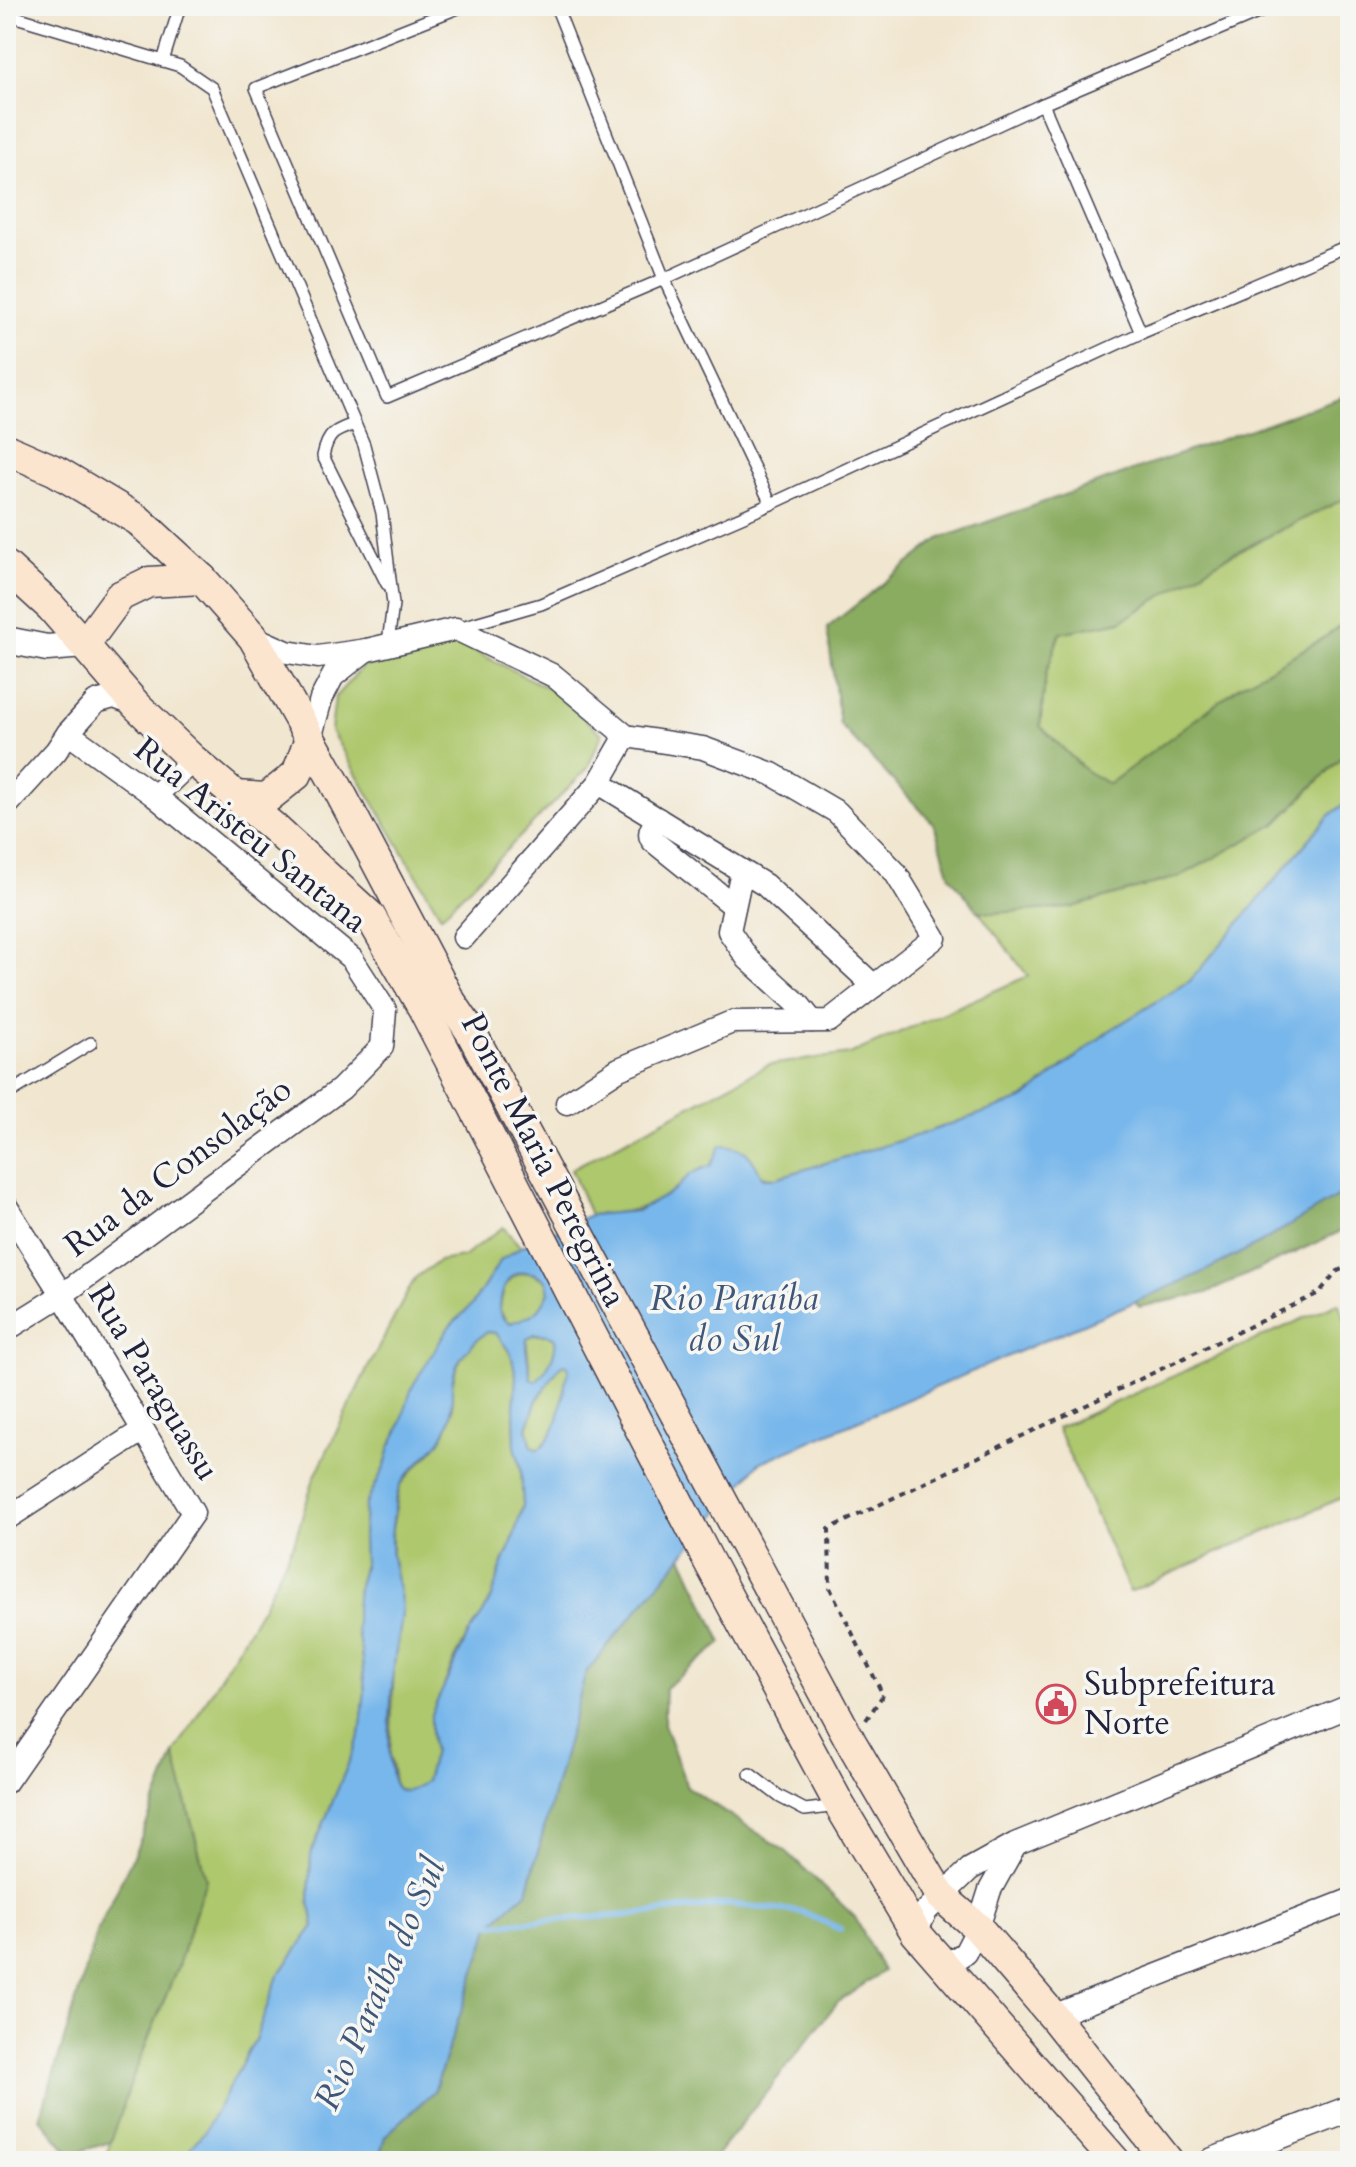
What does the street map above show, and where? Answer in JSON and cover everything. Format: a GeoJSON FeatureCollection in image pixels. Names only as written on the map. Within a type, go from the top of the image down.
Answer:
{"type":"FeatureCollection","features":[{"type":"Feature","properties":{"kind":"main road"},"geometry":{"type":"LineString","coordinates":[[6,449],[56,471],[138,520],[202,579],[253,637],[310,739],[436,1004]]}},
{"type":"Feature","properties":{"kind":"main road"},"geometry":{"type":"LineString","coordinates":[[6,566],[51,607],[136,705],[193,760],[273,827],[370,916],[436,1004]]}},
{"type":"Feature","properties":{"kind":"main road"},"geometry":{"type":"LineString","coordinates":[[84,645],[120,596],[149,582],[202,579]]}},
{"type":"Feature","properties":{"kind":"main road"},"geometry":{"type":"LineString","coordinates":[[234,796],[267,798],[297,774],[310,739]]}},
{"type":"Feature","properties":{"kind":"main road","name":"Ponte Maria Peregrina"},"geometry":{"type":"LineString","coordinates":[[436,1004],[471,1032],[851,1742],[941,1896],[978,1928],[1053,2016],[1168,2161]]}},
{"type":"Feature","properties":{"kind":"main road","name":"Ponte Maria Peregrina"},"geometry":{"type":"LineString","coordinates":[[436,1004],[708,1560],[840,1806],[916,1933],[1115,2161]]}},
{"type":"Feature","properties":{"kind":"street"},"geometry":{"type":"LineString","coordinates":[[253,637],[287,652],[318,657],[456,629],[554,676],[626,736],[703,748],[772,774],[837,812],[895,872],[935,938],[829,1021],[732,1022],[619,1069],[567,1103]]}},
{"type":"Feature","properties":{"kind":"street"},"geometry":{"type":"LineString","coordinates":[[6,640],[47,648],[84,645]]}},
{"type":"Feature","properties":{"kind":"street"},"geometry":{"type":"LineString","coordinates":[[310,739],[321,699],[333,676],[378,646]]}},
{"type":"Feature","properties":{"kind":"street"},"geometry":{"type":"LineString","coordinates":[[6,806],[96,702],[114,697],[136,705]]}},
{"type":"Feature","properties":{"kind":"street","name":"Rua Aristeu Santana"},"geometry":{"type":"LineString","coordinates":[[68,733],[155,796],[352,959],[385,1010],[382,1047]]}},
{"type":"Feature","properties":{"kind":"street"},"geometry":{"type":"LineString","coordinates":[[464,937],[599,783],[626,736]]}},
{"type":"Feature","properties":{"kind":"street"},"geometry":{"type":"LineString","coordinates":[[155,796],[193,760]]}},
{"type":"Feature","properties":{"kind":"street"},"geometry":{"type":"LineString","coordinates":[[599,783],[765,885],[874,986]]}},
{"type":"Feature","properties":{"kind":"street"},"geometry":{"type":"LineString","coordinates":[[658,819],[649,832],[653,841],[734,906]]}},
{"type":"Feature","properties":{"kind":"street"},"geometry":{"type":"LineString","coordinates":[[742,871],[729,931],[748,959],[799,1005],[812,1021]]}},
{"type":"Feature","properties":{"kind":"street","name":"Rua da Consolação"},"geometry":{"type":"LineString","coordinates":[[6,1330],[62,1295],[341,1089],[382,1047]]}},
{"type":"Feature","properties":{"kind":"street","name":"Rua Paraguassu"},"geometry":{"type":"LineString","coordinates":[[6,1206],[193,1513],[6,1782]]}},
{"type":"Feature","properties":{"kind":"street"},"geometry":{"type":"LineString","coordinates":[[6,1519],[143,1430]]}},
{"type":"Feature","properties":{"kind":"street"},"geometry":{"type":"LineString","coordinates":[[916,1933],[926,1911],[970,1869],[1015,1844],[1350,1706]]}},
{"type":"Feature","properties":{"kind":"street"},"geometry":{"type":"LineString","coordinates":[[944,1966],[965,1953],[978,1928],[990,1890],[1015,1844]]}},
{"type":"Feature","properties":{"kind":"street"},"geometry":{"type":"LineString","coordinates":[[1053,2016],[1350,1900]]}},
{"type":"Feature","properties":{"kind":"street"},"geometry":{"type":"LineString","coordinates":[[1213,2161],[1345,2109]]}},
{"type":"Feature","properties":{"kind":"lane"},"geometry":{"type":"LineString","coordinates":[[163,61],[180,6]]}},
{"type":"Feature","properties":{"kind":"lane"},"geometry":{"type":"LineString","coordinates":[[463,6],[256,88],[387,397],[664,279],[1043,104],[1274,6]]}},
{"type":"Feature","properties":{"kind":"lane"},"geometry":{"type":"LineString","coordinates":[[556,6],[664,279],[771,504]]}},
{"type":"Feature","properties":{"kind":"lane"},"geometry":{"type":"LineString","coordinates":[[6,14],[180,66],[212,88],[364,445],[382,513],[393,604],[378,646]]}},
{"type":"Feature","properties":{"kind":"lane"},"geometry":{"type":"LineString","coordinates":[[1043,104],[1141,333]]}},
{"type":"Feature","properties":{"kind":"lane"},"geometry":{"type":"LineString","coordinates":[[456,629],[541,604],[771,504],[1141,333],[1350,245]]}},
{"type":"Feature","properties":{"kind":"lane"},"geometry":{"type":"LineString","coordinates":[[355,424],[335,431],[326,443],[323,456],[391,591]]}},
{"type":"Feature","properties":{"kind":"lane"},"geometry":{"type":"LineString","coordinates":[[6,1095],[91,1043]]}},
{"type":"Feature","properties":{"kind":"lane"},"geometry":{"type":"LineString","coordinates":[[750,1774],[780,1797],[805,1810],[840,1806]]}},
{"type":"Feature","properties":{"kind":"path"},"geometry":{"type":"LineString","coordinates":[[851,1742],[883,1695],[830,1588],[829,1529],[1319,1293],[1336,1272],[1350,1265]]}},
{"type":"Feature","properties":{"kind":"green space"},"geometry":{"type":"Polygon","coordinates":[[[1350,394],[1350,496],[1226,557],[1121,621],[1060,633],[1046,673],[1040,726],[1085,770],[1109,784],[1241,685],[1322,639],[1350,619],[1350,749],[1274,825],[1181,876],[1070,908],[994,913],[978,911],[950,876],[934,824],[840,725],[827,628],[939,539],[1350,394]]]}},
{"type":"Feature","properties":{"kind":"green space"},"geometry":{"type":"Polygon","coordinates":[[[1350,496],[1350,619],[1322,639],[1241,685],[1109,785],[1085,770],[1040,726],[1046,673],[1060,633],[1121,621],[1226,557],[1350,496]]]}},
{"type":"Feature","properties":{"kind":"green space"},"geometry":{"type":"Polygon","coordinates":[[[450,639],[550,689],[602,734],[587,769],[441,916],[331,731],[335,697],[366,663],[450,639]]]}},
{"type":"Feature","properties":{"kind":"green space"},"geometry":{"type":"Polygon","coordinates":[[[1350,749],[1350,799],[1328,817],[1190,981],[1109,1031],[1023,1099],[922,1134],[776,1178],[709,1166],[694,1173],[653,1203],[624,1212],[590,1215],[571,1169],[768,1065],[850,1054],[1028,976],[978,911],[994,913],[1275,825],[1350,749]]]}},
{"type":"Feature","properties":{"kind":"green space"},"geometry":{"type":"Polygon","coordinates":[[[1350,1189],[1350,1227],[1207,1293],[1139,1307],[1135,1301],[1195,1276],[1258,1244],[1350,1189]]]}},
{"type":"Feature","properties":{"kind":"green space"},"geometry":{"type":"Polygon","coordinates":[[[503,1227],[521,1247],[501,1260],[472,1305],[449,1327],[413,1387],[385,1466],[365,1506],[364,1564],[358,1586],[356,1629],[365,1691],[360,1736],[311,1854],[309,1899],[314,1926],[278,1976],[255,2040],[205,2131],[179,2161],[104,2161],[134,2074],[178,1966],[206,1879],[174,1754],[264,1604],[294,1543],[314,1478],[415,1278],[439,1261],[463,1257],[503,1227]]]}},
{"type":"Feature","properties":{"kind":"green space"},"geometry":{"type":"Polygon","coordinates":[[[530,1272],[547,1281],[549,1292],[534,1313],[511,1323],[506,1321],[500,1310],[504,1289],[516,1275],[530,1272]]]}},
{"type":"Feature","properties":{"kind":"green space"},"geometry":{"type":"Polygon","coordinates":[[[1338,1303],[1350,1329],[1350,1494],[1130,1592],[1057,1428],[1338,1303]]]}},
{"type":"Feature","properties":{"kind":"green space"},"geometry":{"type":"Polygon","coordinates":[[[486,1332],[497,1333],[511,1354],[516,1375],[515,1446],[521,1468],[523,1505],[492,1597],[469,1633],[445,1683],[431,1733],[434,1751],[426,1782],[413,1790],[403,1791],[394,1782],[390,1755],[394,1666],[402,1611],[392,1554],[392,1529],[400,1485],[430,1454],[446,1430],[453,1408],[451,1390],[456,1368],[465,1350],[486,1332]]]}},
{"type":"Feature","properties":{"kind":"green space"},"geometry":{"type":"Polygon","coordinates":[[[530,1335],[555,1338],[550,1362],[535,1382],[531,1379],[526,1338],[530,1335]]]}},
{"type":"Feature","properties":{"kind":"green space"},"geometry":{"type":"Polygon","coordinates":[[[564,1364],[569,1371],[558,1420],[538,1450],[532,1447],[527,1428],[537,1400],[564,1364]]]}},
{"type":"Feature","properties":{"kind":"green space"},"geometry":{"type":"Polygon","coordinates":[[[682,1556],[722,1643],[665,1688],[664,1724],[687,1787],[787,1852],[855,1917],[883,1971],[837,2003],[712,2161],[378,2161],[385,2136],[434,2091],[491,1924],[527,1892],[586,1672],[682,1556]]]}},
{"type":"Feature","properties":{"kind":"green space"},"geometry":{"type":"Polygon","coordinates":[[[174,1754],[206,1879],[178,1966],[134,2074],[111,2142],[70,2154],[40,2118],[98,1929],[136,1850],[174,1754]]]}},
{"type":"Feature","properties":{"kind":"water","name":"Rio Paraíba do Sul"},"geometry":{"type":"Polygon","coordinates":[[[1350,799],[1350,1189],[1258,1244],[1195,1276],[759,1463],[586,1672],[527,1892],[491,1924],[434,2091],[385,2136],[378,2161],[179,2161],[205,2131],[255,2040],[278,1976],[314,1926],[309,1899],[311,1854],[360,1735],[365,1691],[356,1608],[364,1564],[365,1506],[385,1466],[412,1387],[449,1327],[472,1305],[501,1260],[521,1247],[590,1215],[637,1211],[674,1191],[690,1174],[711,1165],[721,1145],[743,1150],[763,1178],[776,1178],[922,1134],[1023,1099],[1109,1031],[1190,981],[1328,817],[1350,799]],[[523,1272],[509,1279],[501,1300],[501,1315],[511,1323],[534,1313],[549,1292],[547,1281],[536,1274],[523,1272]],[[486,1332],[466,1351],[454,1373],[447,1429],[401,1484],[395,1504],[391,1550],[402,1610],[392,1685],[389,1743],[392,1775],[395,1785],[402,1791],[426,1781],[434,1751],[431,1714],[469,1633],[492,1597],[523,1506],[521,1468],[515,1446],[516,1375],[511,1354],[496,1333],[486,1332]],[[535,1334],[527,1338],[531,1379],[535,1381],[550,1362],[555,1338],[535,1334]],[[560,1366],[537,1400],[527,1428],[532,1447],[538,1450],[550,1436],[560,1412],[569,1371],[568,1366],[560,1366]]]}},
{"type":"Feature","properties":{"kind":"waterway"},"geometry":{"type":"LineString","coordinates":[[485,1922],[630,1915],[728,1904],[803,1912],[840,1929]]}},
{"type":"Feature","properties":{"kind":"place","name":"Subprefeitura Norte"},"geometry":{"type":"Point","coordinates":[1056,1704]}}]}
